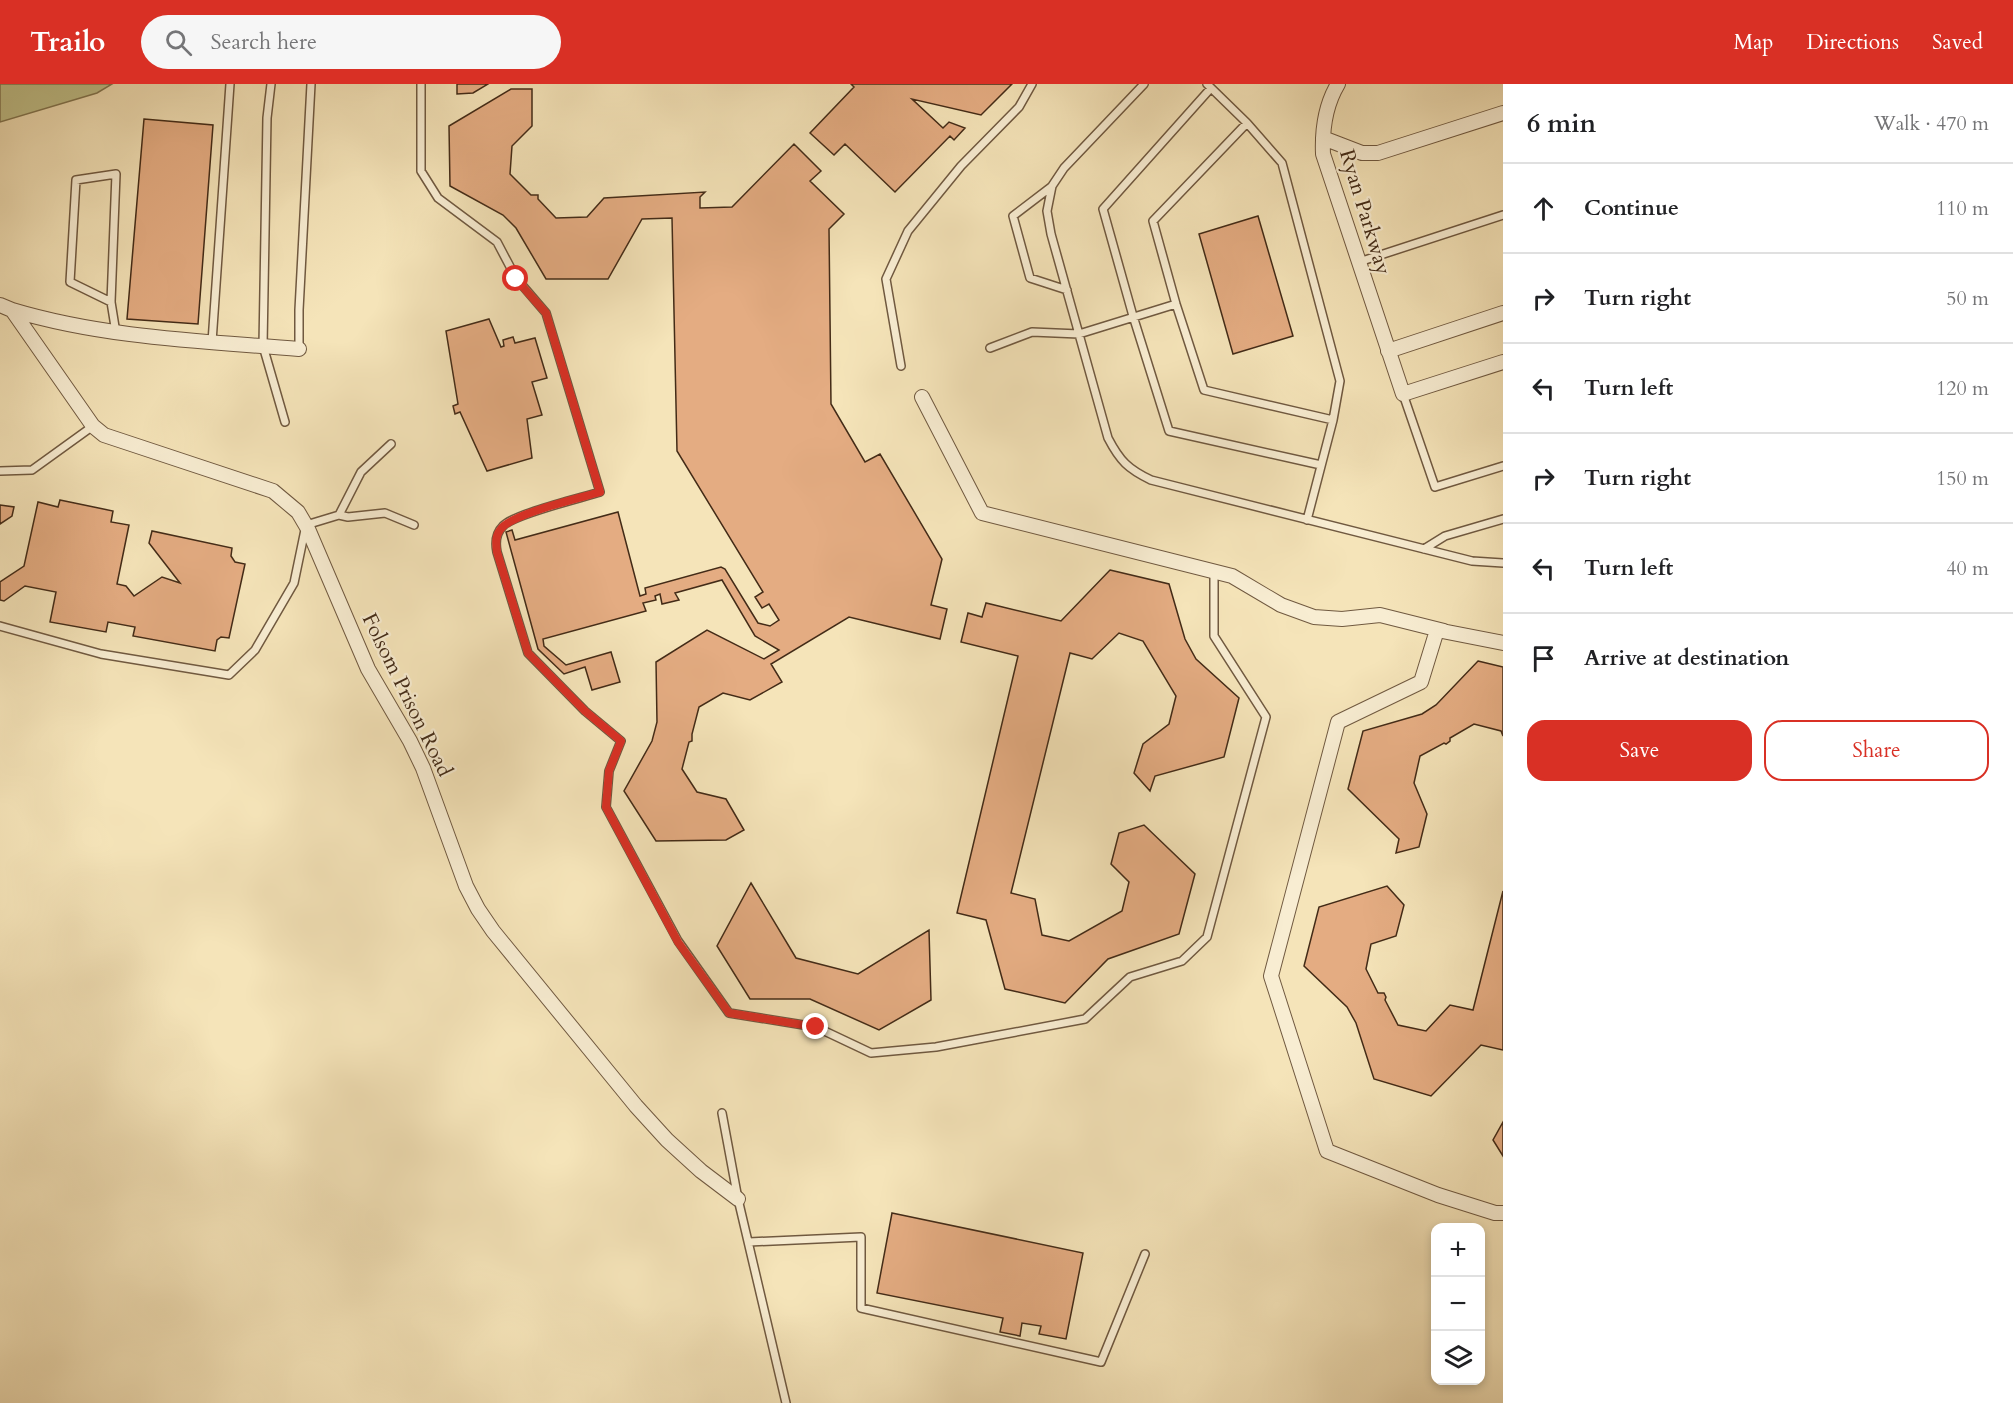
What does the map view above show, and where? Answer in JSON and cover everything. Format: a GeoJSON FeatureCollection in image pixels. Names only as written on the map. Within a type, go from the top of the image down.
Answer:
{"type":"FeatureCollection","features":[{"type":"Feature","properties":{"kind":"street","name":"Ryan Parkway"},"geometry":{"type":"LineString","coordinates":[[1338,84],[1330,97],[1323,138],[1323,154],[1403,394]]}},
{"type":"Feature","properties":{"kind":"street"},"geometry":{"type":"LineString","coordinates":[[1323,138],[1362,153],[1378,153],[1503,113]]}},
{"type":"Feature","properties":{"kind":"street","name":"Folsom Prison Road"},"geometry":{"type":"LineString","coordinates":[[6,307],[64,325],[116,333],[299,349]]}},
{"type":"Feature","properties":{"kind":"street","name":"Folsom Prison Road"},"geometry":{"type":"LineString","coordinates":[[6,307],[93,426],[104,435],[273,491],[298,512],[306,525],[368,669],[423,768],[466,886],[478,909],[636,1106],[667,1140],[701,1171],[738,1199]]}},
{"type":"Feature","properties":{"kind":"street"},"geometry":{"type":"LineString","coordinates":[[1388,351],[1503,313]]}},
{"type":"Feature","properties":{"kind":"street"},"geometry":{"type":"LineString","coordinates":[[1403,394],[1503,362]]}},
{"type":"Feature","properties":{"kind":"street"},"geometry":{"type":"LineString","coordinates":[[922,397],[982,513],[1232,576],[1281,605],[1314,616],[1342,619],[1380,615],[1447,632]]}},
{"type":"Feature","properties":{"kind":"street"},"geometry":{"type":"LineString","coordinates":[[1503,643],[1437,630],[1420,682],[1338,722],[1271,976],[1327,1151],[1438,1195],[1495,1213],[1503,1213]]}},
{"type":"Feature","properties":{"kind":"lane"},"geometry":{"type":"LineString","coordinates":[[212,342],[230,84]]}},
{"type":"Feature","properties":{"kind":"lane"},"geometry":{"type":"LineString","coordinates":[[271,84],[267,118],[263,346],[285,422]]}},
{"type":"Feature","properties":{"kind":"lane"},"geometry":{"type":"LineString","coordinates":[[299,349],[298,310],[311,84]]}},
{"type":"Feature","properties":{"kind":"lane"},"geometry":{"type":"LineString","coordinates":[[422,84],[421,171],[438,198],[497,242],[516,279],[546,313],[600,492],[514,518],[500,528],[496,536],[497,552],[524,644],[532,660],[585,711],[621,741],[609,771],[606,807],[678,942],[729,1013],[816,1027],[870,1053],[936,1047],[1085,1019],[1130,977],[1182,961],[1208,937],[1266,717],[1214,636],[1214,571]]}},
{"type":"Feature","properties":{"kind":"lane"},"geometry":{"type":"LineString","coordinates":[[901,366],[886,279],[908,231],[961,166],[1019,107],[1032,84]]}},
{"type":"Feature","properties":{"kind":"lane"},"geometry":{"type":"LineString","coordinates":[[1067,290],[1030,278],[1013,216],[1052,186],[1064,168],[1144,84]]}},
{"type":"Feature","properties":{"kind":"lane"},"geometry":{"type":"LineString","coordinates":[[1307,520],[1333,420],[1340,381],[1282,164],[1247,123],[1209,86],[1103,209],[1133,316],[1169,431],[1321,465]]}},
{"type":"Feature","properties":{"kind":"lane"},"geometry":{"type":"LineString","coordinates":[[1247,123],[1153,221],[1176,304],[1204,390],[1333,420]]}},
{"type":"Feature","properties":{"kind":"lane"},"geometry":{"type":"LineString","coordinates":[[111,302],[70,282],[76,180],[116,174],[111,302],[116,333]]}},
{"type":"Feature","properties":{"kind":"lane"},"geometry":{"type":"LineString","coordinates":[[1052,186],[1047,211],[1051,234],[1108,438],[1117,456],[1131,470],[1151,480],[1307,520],[1472,561],[1503,563]]}},
{"type":"Feature","properties":{"kind":"lane"},"geometry":{"type":"LineString","coordinates":[[1359,262],[1503,215]]}},
{"type":"Feature","properties":{"kind":"lane"},"geometry":{"type":"LineString","coordinates":[[990,348],[1032,332],[1079,334],[1176,304]]}},
{"type":"Feature","properties":{"kind":"lane"},"geometry":{"type":"LineString","coordinates":[[1403,394],[1435,487],[1503,466]]}},
{"type":"Feature","properties":{"kind":"lane"},"geometry":{"type":"LineString","coordinates":[[0,471],[32,470],[93,426]]}},
{"type":"Feature","properties":{"kind":"lane"},"geometry":{"type":"LineString","coordinates":[[339,515],[361,472],[391,444]]}},
{"type":"Feature","properties":{"kind":"lane"},"geometry":{"type":"LineString","coordinates":[[0,626],[101,654],[229,675],[255,650],[294,583],[306,525],[339,515],[348,517],[385,513],[414,525]]}},
{"type":"Feature","properties":{"kind":"lane"},"geometry":{"type":"LineString","coordinates":[[1424,549],[1445,536],[1503,519]]}},
{"type":"Feature","properties":{"kind":"lane"},"geometry":{"type":"LineString","coordinates":[[722,1113],[738,1199],[786,1403]]}},
{"type":"Feature","properties":{"kind":"lane"},"geometry":{"type":"LineString","coordinates":[[749,1242],[861,1237],[861,1308],[1101,1362],[1145,1254]]}},
{"type":"Feature","properties":{"kind":"green space"},"geometry":{"type":"Polygon","coordinates":[[[0,84],[112,84],[97,93],[0,122],[0,84]]]}},
{"type":"Feature","properties":{"kind":"building"},"geometry":{"type":"Polygon","coordinates":[[[457,84],[488,84],[473,93],[457,94],[457,84]]]}},
{"type":"Feature","properties":{"kind":"building"},"geometry":{"type":"Polygon","coordinates":[[[851,84],[1012,84],[981,115],[912,99],[943,128],[949,122],[965,128],[954,140],[950,136],[895,192],[845,144],[834,155],[810,133],[854,87],[851,84]]]}},
{"type":"Feature","properties":{"kind":"building"},"geometry":{"type":"Polygon","coordinates":[[[511,89],[532,89],[532,126],[512,146],[510,174],[531,195],[538,195],[538,199],[556,218],[587,217],[604,198],[705,192],[700,197],[700,208],[732,207],[794,144],[821,171],[810,181],[844,214],[829,229],[831,404],[865,462],[880,454],[942,559],[931,605],[947,609],[940,639],[849,617],[771,664],[782,682],[750,700],[723,693],[699,707],[692,741],[689,742],[682,769],[697,792],[726,799],[744,830],[726,840],[656,841],[624,791],[652,741],[657,722],[656,662],[707,630],[764,659],[779,650],[755,636],[722,580],[675,593],[679,600],[662,604],[660,594],[655,596],[656,600],[643,603],[646,611],[543,639],[544,646],[566,665],[611,652],[620,682],[592,690],[585,667],[564,674],[538,649],[506,532],[512,530],[515,540],[618,512],[640,596],[646,594],[645,588],[721,567],[725,569],[758,623],[770,626],[779,620],[769,604],[762,608],[755,597],[763,592],[677,451],[672,218],[642,219],[608,279],[546,279],[516,228],[503,215],[450,186],[449,126],[511,89]]]}},
{"type":"Feature","properties":{"kind":"building"},"geometry":{"type":"Polygon","coordinates":[[[144,119],[213,125],[198,324],[127,319],[144,119]]]}},
{"type":"Feature","properties":{"kind":"building"},"geometry":{"type":"Polygon","coordinates":[[[1258,216],[1293,336],[1233,354],[1199,234],[1258,216]]]}},
{"type":"Feature","properties":{"kind":"building"},"geometry":{"type":"Polygon","coordinates":[[[489,319],[501,347],[504,346],[503,340],[513,337],[515,343],[535,338],[547,378],[532,382],[542,415],[527,419],[532,458],[487,471],[460,412],[455,414],[453,406],[458,404],[446,331],[489,319]]]}},
{"type":"Feature","properties":{"kind":"building"},"geometry":{"type":"Polygon","coordinates":[[[60,500],[113,511],[111,522],[129,525],[117,584],[126,586],[134,596],[162,577],[180,583],[149,543],[152,531],[232,548],[231,556],[235,562],[245,564],[229,638],[221,637],[217,640],[215,651],[133,636],[135,627],[108,622],[106,632],[50,622],[56,592],[25,586],[4,601],[0,600],[0,582],[24,566],[38,502],[58,507],[60,500]]]}},
{"type":"Feature","properties":{"kind":"building"},"geometry":{"type":"Polygon","coordinates":[[[0,505],[14,507],[12,516],[0,524],[0,505]]]}},
{"type":"Feature","properties":{"kind":"building"},"geometry":{"type":"Polygon","coordinates":[[[1110,570],[1169,584],[1185,639],[1196,659],[1239,698],[1224,757],[1155,776],[1150,791],[1134,773],[1143,744],[1169,724],[1176,696],[1143,641],[1119,633],[1092,659],[1070,653],[1011,893],[1035,899],[1042,935],[1069,941],[1122,911],[1129,882],[1111,864],[1119,833],[1144,825],[1195,874],[1179,934],[1108,959],[1065,1003],[1005,989],[986,920],[957,913],[1018,656],[961,642],[968,613],[982,617],[986,603],[1061,621],[1110,570]]]}},
{"type":"Feature","properties":{"kind":"building"},"geometry":{"type":"Polygon","coordinates":[[[1478,661],[1503,667],[1503,736],[1501,731],[1474,724],[1450,738],[1446,744],[1420,756],[1414,783],[1427,814],[1419,847],[1396,853],[1399,839],[1348,789],[1363,731],[1422,714],[1436,705],[1478,661]]]}},
{"type":"Feature","properties":{"kind":"building"},"geometry":{"type":"Polygon","coordinates":[[[751,883],[796,958],[858,974],[929,930],[931,1000],[879,1030],[810,999],[750,999],[717,946],[751,883]]]}},
{"type":"Feature","properties":{"kind":"building"},"geometry":{"type":"Polygon","coordinates":[[[1387,886],[1404,905],[1396,936],[1371,944],[1366,969],[1378,993],[1384,993],[1385,1000],[1398,1025],[1426,1031],[1450,1005],[1473,1010],[1503,891],[1503,1050],[1481,1045],[1431,1096],[1374,1079],[1356,1023],[1347,1007],[1304,966],[1319,907],[1387,886]]]}},
{"type":"Feature","properties":{"kind":"building"},"geometry":{"type":"Polygon","coordinates":[[[1503,1122],[1503,1156],[1493,1140],[1503,1122]]]}},
{"type":"Feature","properties":{"kind":"building"},"geometry":{"type":"Polygon","coordinates":[[[892,1213],[1083,1253],[1066,1339],[1039,1334],[1041,1326],[1022,1323],[1020,1336],[1000,1332],[1003,1318],[877,1293],[892,1213]]]}},
{"type":"Feature","properties":{"kind":"route"},"geometry":{"type":"LineString","coordinates":[[516,279],[546,313],[600,492],[514,518],[500,528],[496,536],[497,552],[524,644],[532,660],[585,711],[621,741],[609,771],[606,807],[678,942],[729,1013],[816,1027]]}}]}
